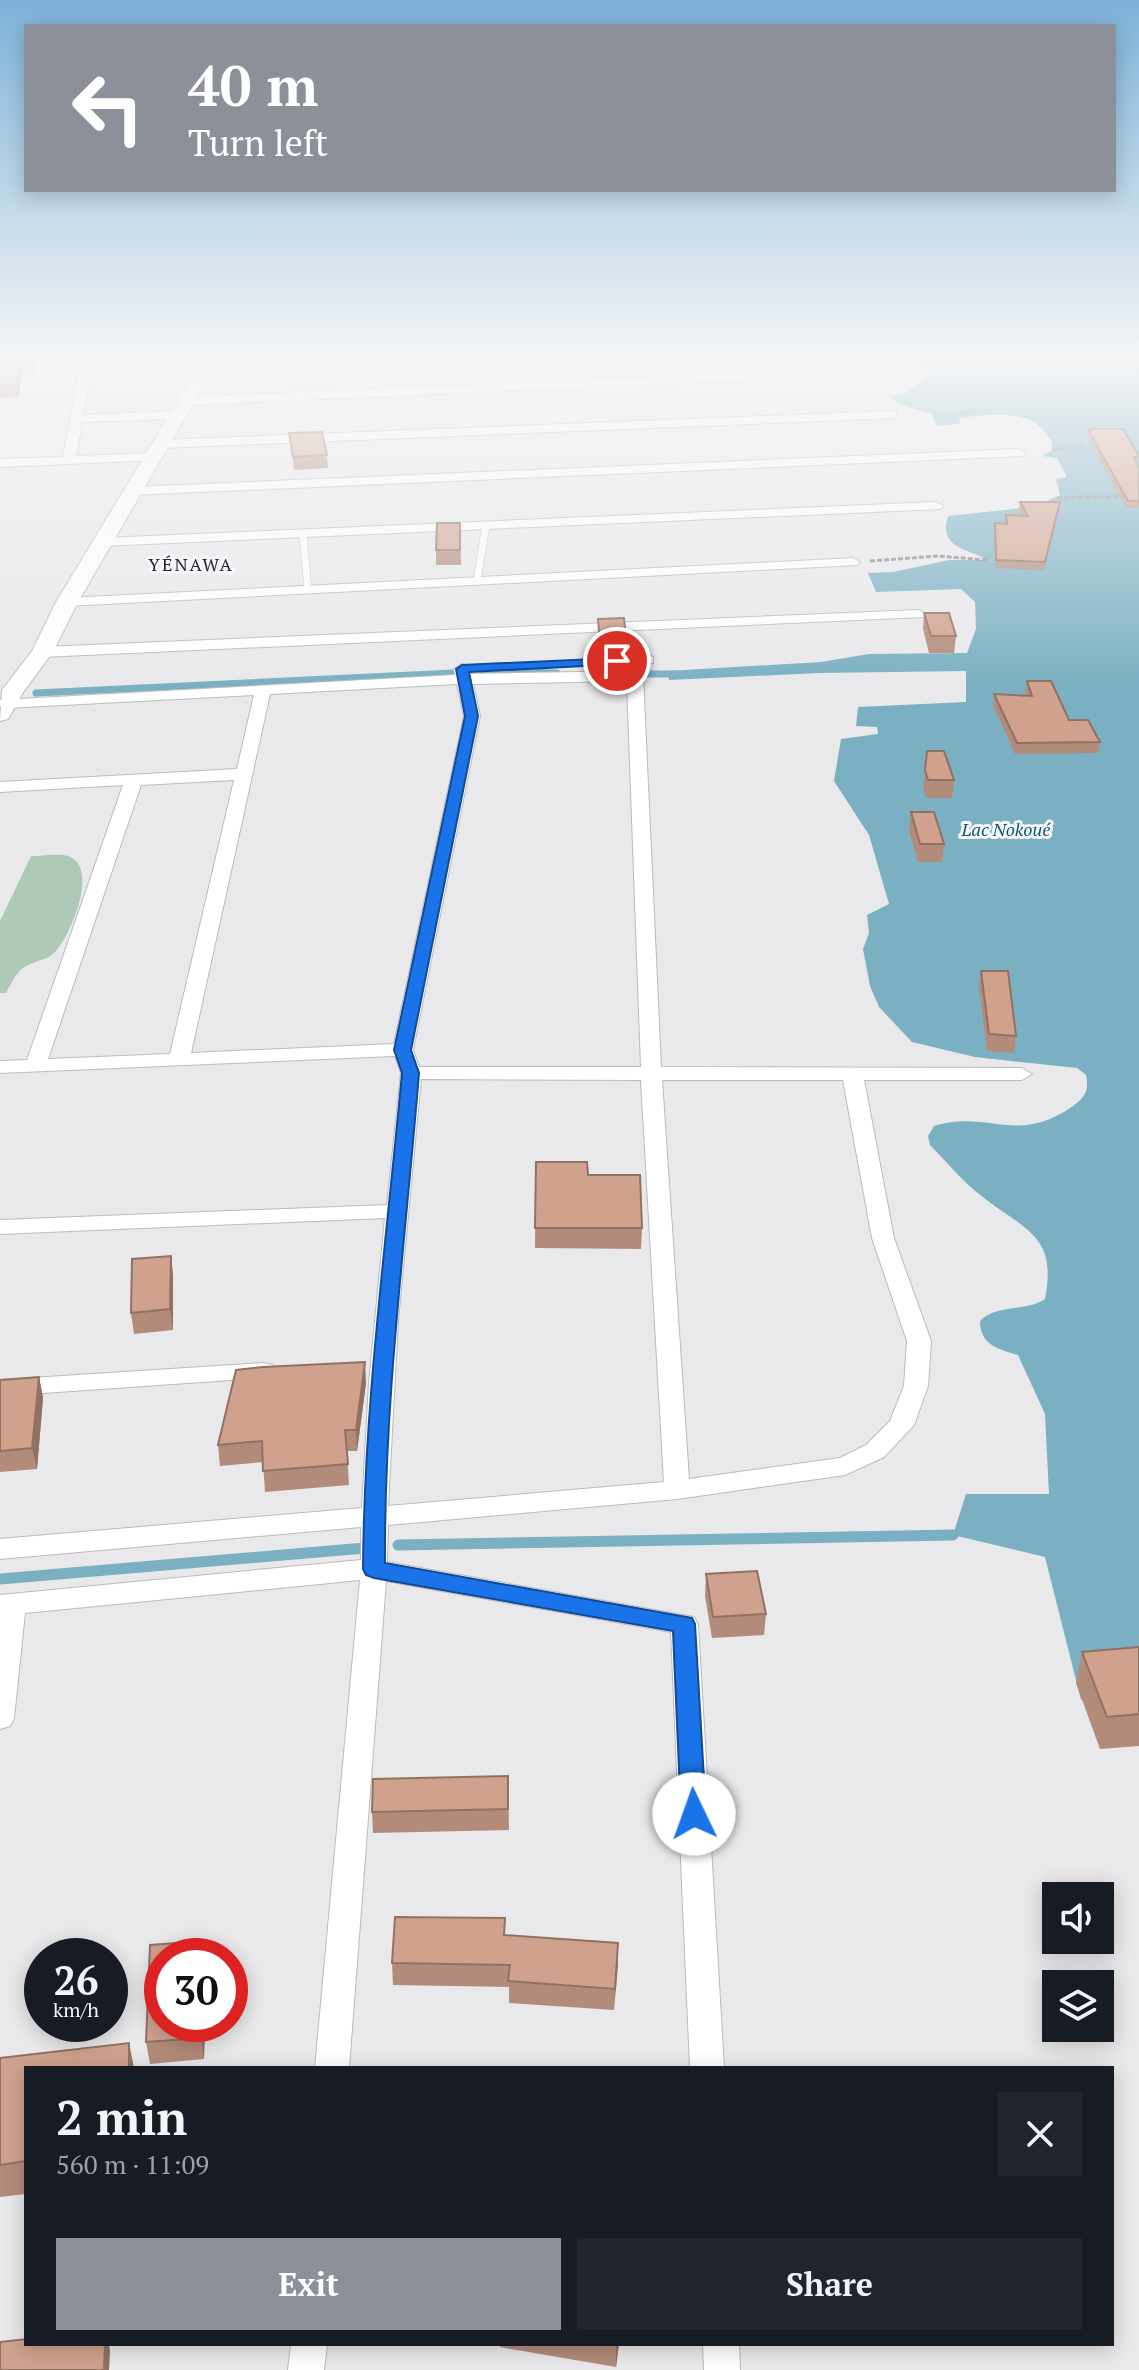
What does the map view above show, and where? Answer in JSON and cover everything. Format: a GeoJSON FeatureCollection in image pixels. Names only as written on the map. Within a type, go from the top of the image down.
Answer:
{"type":"FeatureCollection","features":[{"type":"Feature","properties":{"kind":"street"},"geometry":{"type":"LineString","coordinates":[[4,700],[42,652],[67,602],[148,467]]}},
{"type":"Feature","properties":{"kind":"street"},"geometry":{"type":"LineString","coordinates":[[133,491],[702,467]]}},
{"type":"Feature","properties":{"kind":"street"},"geometry":{"type":"LineString","coordinates":[[103,542],[936,506]]}},
{"type":"Feature","properties":{"kind":"street"},"geometry":{"type":"LineString","coordinates":[[67,602],[853,562]]}},
{"type":"Feature","properties":{"kind":"street"},"geometry":{"type":"LineString","coordinates":[[42,652],[919,614]]}},
{"type":"Feature","properties":{"kind":"street"},"geometry":{"type":"LineString","coordinates":[[4,700],[463,674],[642,668],[651,1073],[677,1490]]}},
{"type":"Feature","properties":{"kind":"street"},"geometry":{"type":"LineString","coordinates":[[4,700],[263,691],[463,674]]}},
{"type":"Feature","properties":{"kind":"street"},"geometry":{"type":"LineString","coordinates":[[332,2066],[374,1569],[374,1519],[385,1363],[411,1073],[403,1050],[472,716],[463,674]]}},
{"type":"Feature","properties":{"kind":"street"},"geometry":{"type":"LineString","coordinates":[[179,1060],[263,691]]}},
{"type":"Feature","properties":{"kind":"street"},"geometry":{"type":"LineString","coordinates":[[0,787],[243,774]]}},
{"type":"Feature","properties":{"kind":"street"},"geometry":{"type":"LineString","coordinates":[[35,1066],[134,779]]}},
{"type":"Feature","properties":{"kind":"street"},"geometry":{"type":"LineString","coordinates":[[0,1067],[403,1050]]}},
{"type":"Feature","properties":{"kind":"street"},"geometry":{"type":"LineString","coordinates":[[411,1073],[1022,1074]]}},
{"type":"Feature","properties":{"kind":"street"},"geometry":{"type":"LineString","coordinates":[[0,1549],[374,1519],[677,1490],[845,1466],[875,1451],[901,1425],[916,1386],[919,1341],[883,1238],[852,1073]]}},
{"type":"Feature","properties":{"kind":"street"},"geometry":{"type":"LineString","coordinates":[[0,1227],[398,1211]]}},
{"type":"Feature","properties":{"kind":"street"},"geometry":{"type":"LineString","coordinates":[[354,1365],[385,1363]]}},
{"type":"Feature","properties":{"kind":"street"},"geometry":{"type":"LineString","coordinates":[[0,1388],[293,1369]]}},
{"type":"Feature","properties":{"kind":"street"},"geometry":{"type":"LineString","coordinates":[[0,1718],[6,1604],[374,1569],[684,1624],[707,2066]]}},
{"type":"Feature","properties":{"kind":"street"},"geometry":{"type":"LineString","coordinates":[[306,2370],[309,2346]]}},
{"type":"Feature","properties":{"kind":"street"},"geometry":{"type":"LineString","coordinates":[[721,2346],[722,2370]]}},
{"type":"Feature","properties":{"kind":"lane"},"geometry":{"type":"LineString","coordinates":[[477,581],[486,525]]}},
{"type":"Feature","properties":{"kind":"lane"},"geometry":{"type":"LineString","coordinates":[[303,533],[308,589]]}},
{"type":"Feature","properties":{"kind":"path"},"geometry":{"type":"LineString","coordinates":[[1057,498],[1127,496]]}},
{"type":"Feature","properties":{"kind":"path"},"geometry":{"type":"LineString","coordinates":[[853,562],[938,556],[987,560]]}},
{"type":"Feature","properties":{"kind":"green space"},"geometry":{"type":"Polygon","coordinates":[[[64,855],[77,863],[82,873],[80,901],[69,931],[56,951],[23,968],[6,993],[0,993],[0,921],[31,856],[64,855]]]}},
{"type":"Feature","properties":{"kind":"water","name":"Lac Nokoué"},"geometry":{"type":"Polygon","coordinates":[[[1062,467],[1139,467],[1139,1698],[1081,1700],[1045,1557],[953,1535],[966,1494],[1049,1494],[1045,1414],[1018,1355],[987,1341],[980,1321],[994,1312],[1029,1306],[1045,1299],[1048,1277],[1041,1246],[1033,1235],[966,1183],[930,1145],[928,1136],[934,1126],[953,1122],[1019,1125],[1053,1118],[1081,1099],[1087,1089],[1087,1080],[1086,1075],[1077,1068],[975,1057],[912,1042],[879,1007],[870,986],[863,949],[869,933],[867,915],[889,904],[869,835],[834,781],[841,739],[878,734],[877,727],[856,726],[858,707],[966,702],[966,671],[819,673],[669,680],[667,671],[821,662],[869,654],[967,653],[976,629],[975,602],[961,589],[876,592],[868,573],[893,572],[949,560],[987,560],[951,542],[946,527],[948,516],[1041,504],[1060,495],[1056,479],[1067,477],[1062,467]]]}},
{"type":"Feature","properties":{"kind":"building"},"geometry":{"type":"Polygon","coordinates":[[[1109,467],[1138,467],[1139,501],[1128,501],[1109,467]]]}},
{"type":"Feature","properties":{"kind":"building"},"geometry":{"type":"Polygon","coordinates":[[[1020,502],[1060,502],[1045,562],[996,560],[995,523],[1007,524],[1006,515],[1028,516],[1020,502]]]}},
{"type":"Feature","properties":{"kind":"building"},"geometry":{"type":"Polygon","coordinates":[[[437,523],[460,523],[460,550],[436,550],[437,523]]]}},
{"type":"Feature","properties":{"kind":"building"},"geometry":{"type":"Polygon","coordinates":[[[924,613],[949,613],[956,636],[931,636],[924,613]]]}},
{"type":"Feature","properties":{"kind":"building"},"geometry":{"type":"Polygon","coordinates":[[[624,618],[626,637],[610,638],[600,643],[598,619],[624,618]]]}},
{"type":"Feature","properties":{"kind":"building"},"geometry":{"type":"Polygon","coordinates":[[[1027,681],[1051,681],[1069,720],[1088,720],[1100,742],[1017,743],[994,694],[1032,696],[1027,681]]]}},
{"type":"Feature","properties":{"kind":"building"},"geometry":{"type":"Polygon","coordinates":[[[927,751],[944,751],[954,780],[928,780],[925,770],[927,751]]]}},
{"type":"Feature","properties":{"kind":"building"},"geometry":{"type":"Polygon","coordinates":[[[911,812],[934,812],[944,844],[920,844],[911,812]]]}},
{"type":"Feature","properties":{"kind":"building"},"geometry":{"type":"Polygon","coordinates":[[[981,971],[1008,971],[1016,1036],[989,1034],[981,971]]]}},
{"type":"Feature","properties":{"kind":"building"},"geometry":{"type":"Polygon","coordinates":[[[536,1162],[587,1162],[588,1175],[640,1175],[642,1228],[535,1228],[536,1162]]]}},
{"type":"Feature","properties":{"kind":"building"},"geometry":{"type":"Polygon","coordinates":[[[171,1256],[170,1309],[131,1313],[132,1259],[171,1256]]]}},
{"type":"Feature","properties":{"kind":"building"},"geometry":{"type":"Polygon","coordinates":[[[365,1362],[356,1430],[345,1430],[348,1464],[263,1471],[262,1441],[218,1445],[236,1370],[365,1362]]]}},
{"type":"Feature","properties":{"kind":"building"},"geometry":{"type":"Polygon","coordinates":[[[39,1377],[32,1448],[0,1451],[0,1380],[39,1377]]]}},
{"type":"Feature","properties":{"kind":"building"},"geometry":{"type":"Polygon","coordinates":[[[757,1571],[766,1614],[713,1617],[706,1574],[757,1571]]]}},
{"type":"Feature","properties":{"kind":"building"},"geometry":{"type":"Polygon","coordinates":[[[1139,1647],[1139,1714],[1107,1717],[1082,1652],[1139,1647]]]}},
{"type":"Feature","properties":{"kind":"building"},"geometry":{"type":"Polygon","coordinates":[[[508,1776],[508,1809],[372,1812],[373,1779],[508,1776]]]}},
{"type":"Feature","properties":{"kind":"building"},"geometry":{"type":"Polygon","coordinates":[[[395,1917],[505,1918],[504,1935],[618,1943],[615,1989],[508,1981],[510,1965],[392,1963],[395,1917]]]}},
{"type":"Feature","properties":{"kind":"building"},"geometry":{"type":"Polygon","coordinates":[[[129,2043],[129,2066],[24,2066],[24,2161],[0,2165],[0,2058],[129,2043]]]}},
{"type":"Feature","properties":{"kind":"building"},"geometry":{"type":"Polygon","coordinates":[[[24,2339],[24,2346],[105,2346],[104,2370],[0,2370],[0,2342],[24,2339]]]}},
{"type":"Feature","properties":{"kind":"waterway"},"geometry":{"type":"LineString","coordinates":[[482,671],[557,673]]}},
{"type":"Feature","properties":{"kind":"waterway"},"geometry":{"type":"LineString","coordinates":[[36,693],[454,673]]}},
{"type":"Feature","properties":{"kind":"waterway"},"geometry":{"type":"LineString","coordinates":[[628,674],[677,674]]}},
{"type":"Feature","properties":{"kind":"waterway"},"geometry":{"type":"LineString","coordinates":[[398,1545],[953,1535]]}},
{"type":"Feature","properties":{"kind":"waterway"},"geometry":{"type":"LineString","coordinates":[[0,1579],[365,1548]]}},
{"type":"Feature","properties":{"kind":"district","name":"YÉNAWA"},"geometry":{"type":"Point","coordinates":[191,565]}},
{"type":"Feature","properties":{"kind":"route"},"geometry":{"type":"LineString","coordinates":[[617,661],[462,669],[472,716],[403,1050],[411,1073],[385,1363],[374,1519],[374,1569],[684,1624],[694,1814]]}}]}
